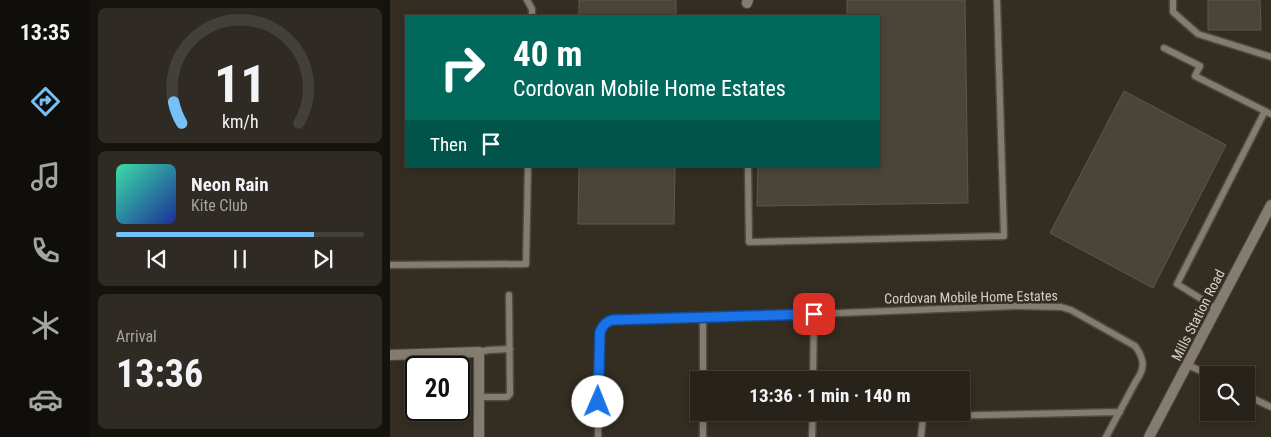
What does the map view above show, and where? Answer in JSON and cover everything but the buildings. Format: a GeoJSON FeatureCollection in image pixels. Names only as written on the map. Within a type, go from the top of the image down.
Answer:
{"type":"FeatureCollection","features":[{"type":"Feature","properties":{"kind":"street","name":"Mills Station Road"},"geometry":{"type":"LineString","coordinates":[[1149,437],[1271,205]]}},
{"type":"Feature","properties":{"kind":"street"},"geometry":{"type":"LineString","coordinates":[[390,355],[479,352],[478,437]]}},
{"type":"Feature","properties":{"kind":"lane"},"geometry":{"type":"LineString","coordinates":[[527,0],[532,8],[532,15]]}},
{"type":"Feature","properties":{"kind":"lane"},"geometry":{"type":"LineString","coordinates":[[748,167],[749,242],[1004,236],[997,0]]}},
{"type":"Feature","properties":{"kind":"lane"},"geometry":{"type":"LineString","coordinates":[[1173,0],[1173,12],[1198,34],[1271,56]]}},
{"type":"Feature","properties":{"kind":"lane"},"geometry":{"type":"LineString","coordinates":[[1164,48],[1200,66],[1195,76],[1268,113],[1177,284],[1216,308]]}},
{"type":"Feature","properties":{"kind":"lane"},"geometry":{"type":"LineString","coordinates":[[390,265],[526,264],[528,167]]}},
{"type":"Feature","properties":{"kind":"lane"},"geometry":{"type":"LineString","coordinates":[[479,397],[507,397],[510,394],[509,296]]}},
{"type":"Feature","properties":{"kind":"lane","name":"Cordovan Mobile Home Estates"},"geometry":{"type":"LineString","coordinates":[[598,437],[600,332],[602,326],[612,320],[1016,306],[1061,307],[1071,310],[1135,346],[1140,352],[1143,368],[1106,437]]}},
{"type":"Feature","properties":{"kind":"lane"},"geometry":{"type":"LineString","coordinates":[[813,371],[814,314]]}},
{"type":"Feature","properties":{"kind":"lane"},"geometry":{"type":"LineString","coordinates":[[703,317],[703,371]]}},
{"type":"Feature","properties":{"kind":"lane"},"geometry":{"type":"LineString","coordinates":[[479,352],[510,349]]}},
{"type":"Feature","properties":{"kind":"lane"},"geometry":{"type":"LineString","coordinates":[[1188,365],[1200,371]]}},
{"type":"Feature","properties":{"kind":"lane"},"geometry":{"type":"LineString","coordinates":[[1255,399],[1271,407]]}},
{"type":"Feature","properties":{"kind":"lane"},"geometry":{"type":"LineString","coordinates":[[970,415],[1120,412]]}},
{"type":"Feature","properties":{"kind":"lane"},"geometry":{"type":"LineString","coordinates":[[703,421],[703,437]]}},
{"type":"Feature","properties":{"kind":"lane"},"geometry":{"type":"LineString","coordinates":[[812,437],[813,421]]}},
{"type":"Feature","properties":{"kind":"lane"},"geometry":{"type":"LineString","coordinates":[[921,437],[923,421]]}},
{"type":"Feature","properties":{"kind":"route"},"geometry":{"type":"LineString","coordinates":[[598,402],[600,332],[602,326],[607,322],[612,320],[814,314]]}}]}
